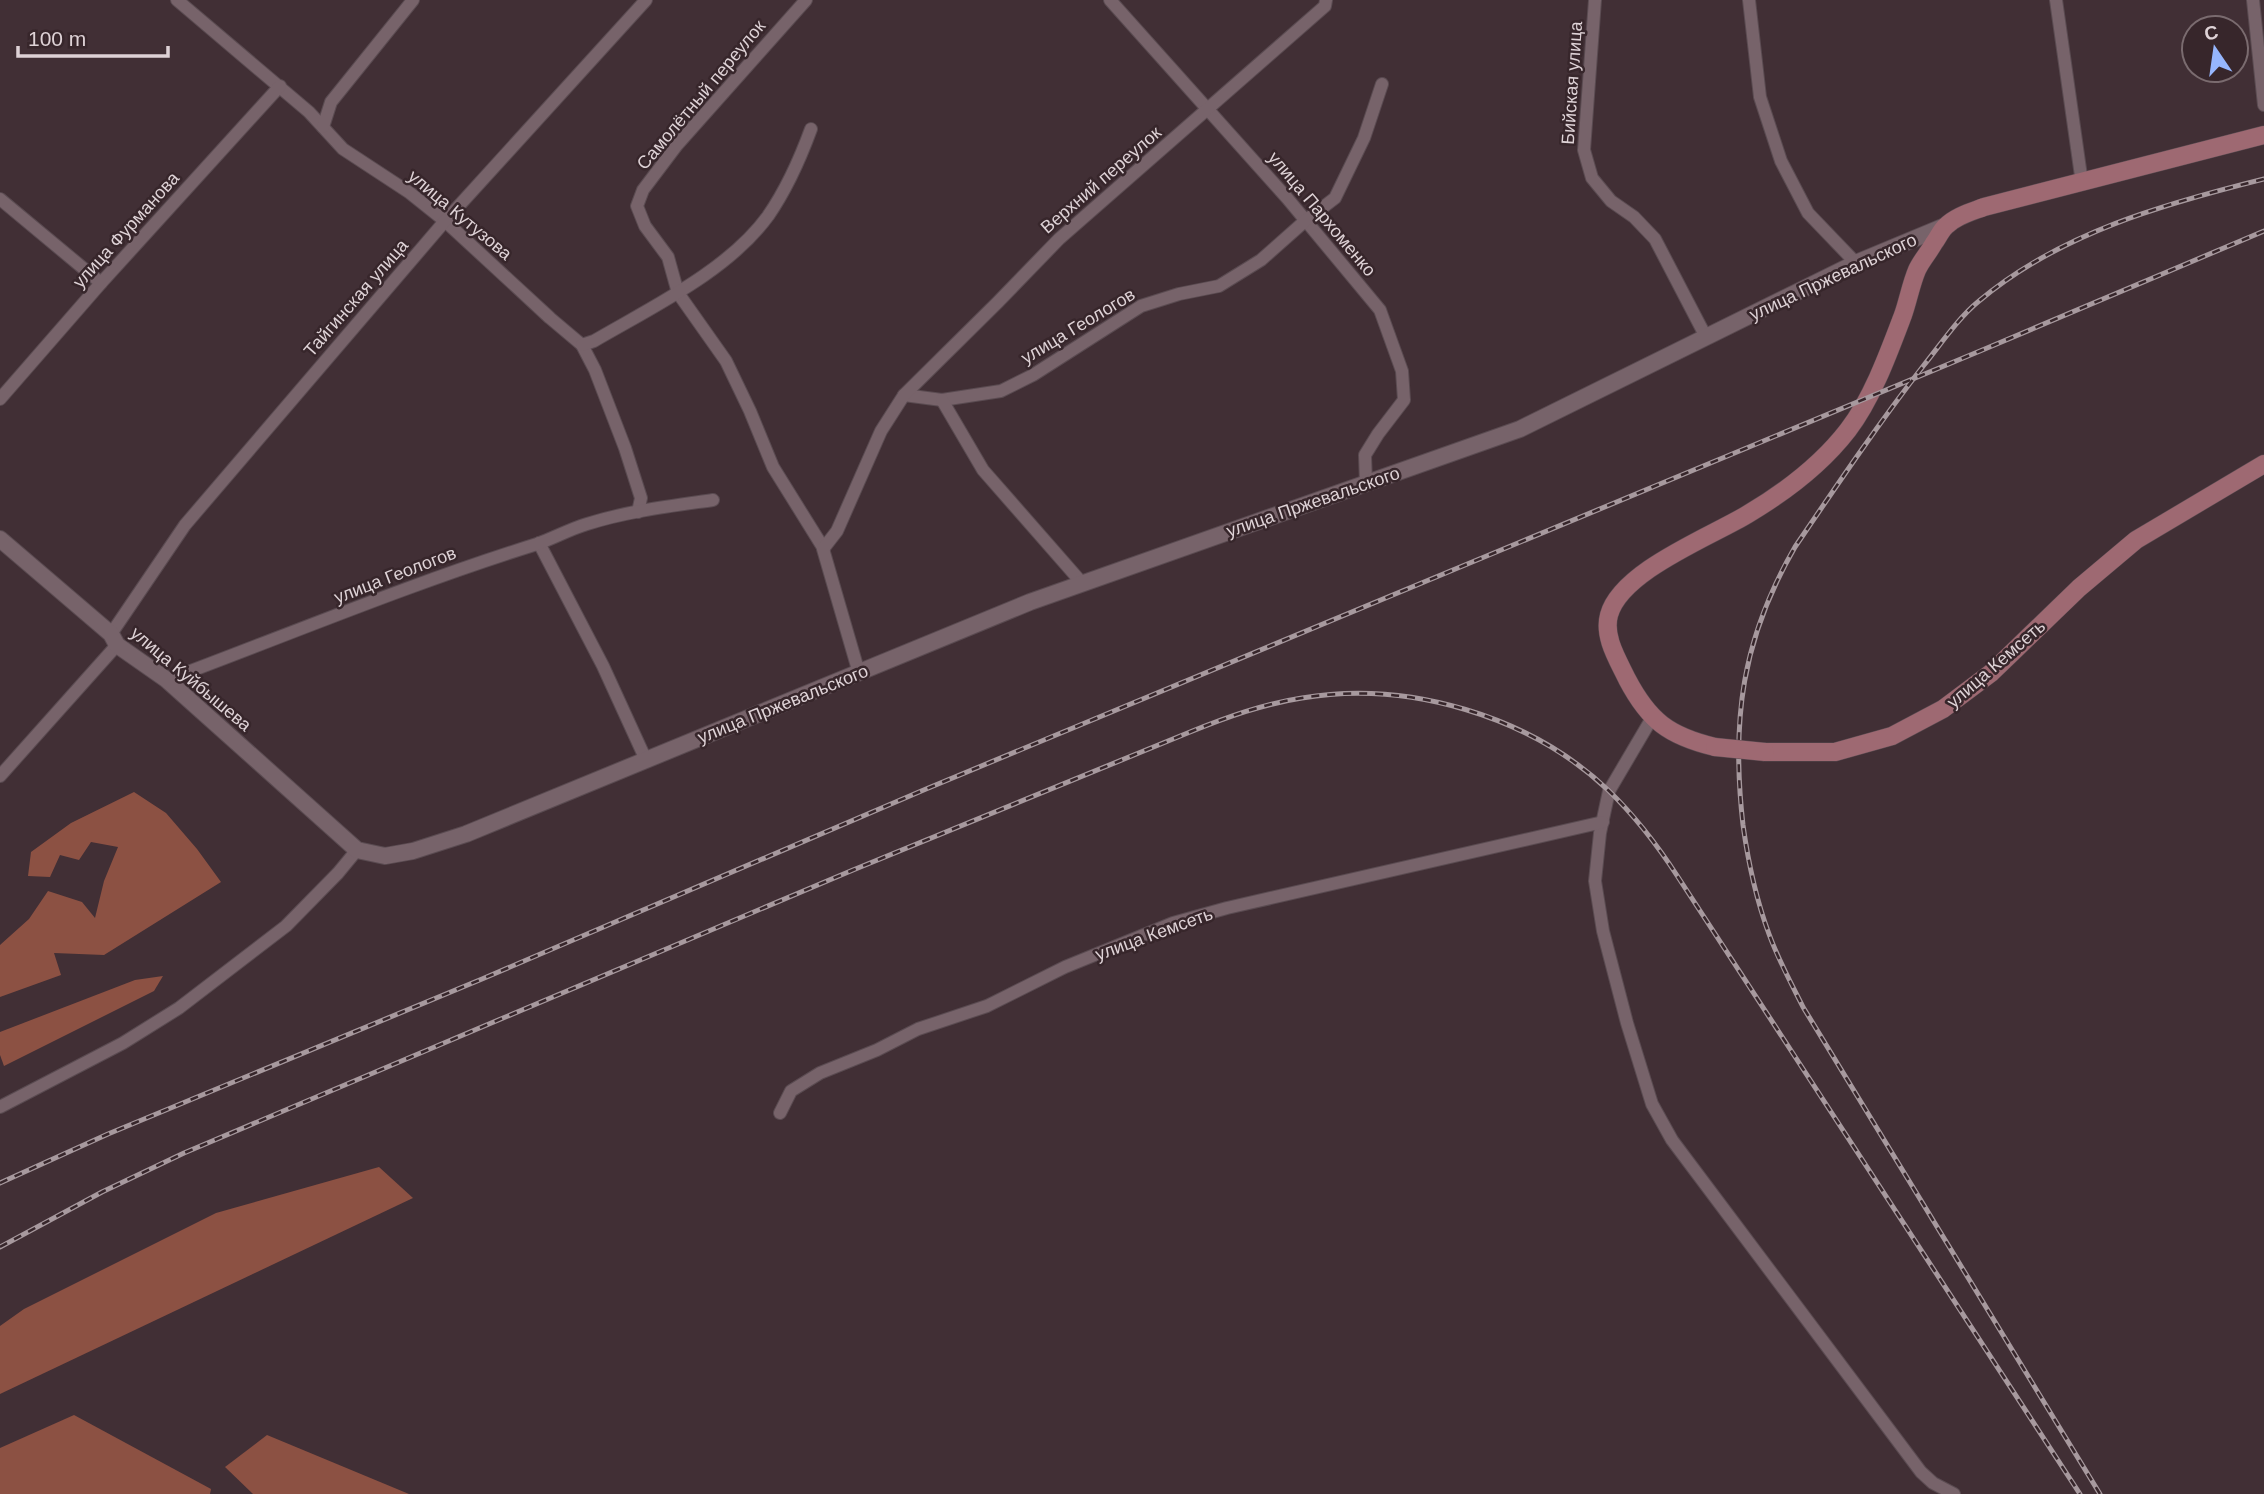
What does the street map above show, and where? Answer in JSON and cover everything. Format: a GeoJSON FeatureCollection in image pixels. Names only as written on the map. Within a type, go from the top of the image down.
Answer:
{"type":"FeatureCollection","features":[{"type":"Feature","properties":{"kind":"main road","name":"улица Пржевальского"},"geometry":{"type":"LineString","coordinates":[[1945,226],[1984,207],[2264,135]]}},
{"type":"Feature","properties":{"kind":"main road","name":"улица Кемсеть"},"geometry":{"type":"LineString","coordinates":[[1945,226],[1917,270],[1903,315],[1860,414],[1837,444],[1821,461],[1777,495],[1725,528],[1646,571],[1618,596],[1608,623],[1612,646],[1630,684],[1652,718],[1667,730],[1684,739],[1715,747],[1765,752],[1835,752],[1892,736],[1943,709],[1991,673],[2079,588],[2136,540],[2264,464]]}},
{"type":"Feature","properties":{"kind":"street","name":"улица Кутузова"},"geometry":{"type":"LineString","coordinates":[[177,0],[280,86],[344,149],[410,193],[445,221],[582,345],[596,370],[625,448],[641,498],[638,512]]}},
{"type":"Feature","properties":{"kind":"street"},"geometry":{"type":"LineString","coordinates":[[323,127],[331,102],[413,0]]}},
{"type":"Feature","properties":{"kind":"street","name":"Тайгинская улица"},"geometry":{"type":"LineString","coordinates":[[0,776],[114,640],[185,525],[445,221],[646,0]]}},
{"type":"Feature","properties":{"kind":"street","name":"Самолётный переулок"},"geometry":{"type":"LineString","coordinates":[[806,0],[677,145],[643,190],[637,206],[645,226],[667,257],[678,293],[726,360],[773,467],[824,549],[859,673]]}},
{"type":"Feature","properties":{"kind":"street","name":"улица Пархоменко"},"geometry":{"type":"LineString","coordinates":[[1110,0],[1208,109],[1380,310],[1402,371],[1404,400],[1365,454],[1366,484]]}},
{"type":"Feature","properties":{"kind":"street","name":"Верхний переулок"},"geometry":{"type":"LineString","coordinates":[[904,395],[1059,239],[1325,6],[1326,0]]}},
{"type":"Feature","properties":{"kind":"street","name":"Бийская улица"},"geometry":{"type":"LineString","coordinates":[[1595,0],[1584,150],[1592,178],[1611,201],[1634,217],[1655,239],[1706,337]]}},
{"type":"Feature","properties":{"kind":"street"},"geometry":{"type":"LineString","coordinates":[[1749,0],[1760,97],[1781,161],[1808,213],[1856,264]]}},
{"type":"Feature","properties":{"kind":"street"},"geometry":{"type":"LineString","coordinates":[[2056,0],[2082,183]]}},
{"type":"Feature","properties":{"kind":"street"},"geometry":{"type":"LineString","coordinates":[[2253,0],[2264,105]]}},
{"type":"Feature","properties":{"kind":"street","name":"улица Геологов"},"geometry":{"type":"LineString","coordinates":[[904,395],[942,400],[1001,391],[1033,375],[1141,306],[1179,293],[1219,286],[1261,260],[1335,198],[1364,138],[1382,84]]}},
{"type":"Feature","properties":{"kind":"street","name":"улица Фурманова"},"geometry":{"type":"LineString","coordinates":[[0,399],[280,86]]}},
{"type":"Feature","properties":{"kind":"street"},"geometry":{"type":"LineString","coordinates":[[309,112],[331,102]]}},
{"type":"Feature","properties":{"kind":"street"},"geometry":{"type":"LineString","coordinates":[[582,345],[594,341],[678,293],[727,258],[767,216],[799,162],[811,129]]}},
{"type":"Feature","properties":{"kind":"street"},"geometry":{"type":"LineString","coordinates":[[0,199],[101,283]]}},
{"type":"Feature","properties":{"kind":"street","name":"улица Пржевальского"},"geometry":{"type":"LineString","coordinates":[[357,849],[385,856],[413,851],[466,834],[1030,602],[1520,429],[1856,264],[1945,226]]}},
{"type":"Feature","properties":{"kind":"street"},"geometry":{"type":"LineString","coordinates":[[824,549],[837,531],[881,431],[904,395]]}},
{"type":"Feature","properties":{"kind":"street"},"geometry":{"type":"LineString","coordinates":[[942,400],[983,470],[1082,583]]}},
{"type":"Feature","properties":{"kind":"street","name":"улица Геологов"},"geometry":{"type":"LineString","coordinates":[[167,680],[393,593],[539,543],[585,524],[713,500]]}},
{"type":"Feature","properties":{"kind":"street","name":"улица Куйбышева"},"geometry":{"type":"LineString","coordinates":[[0,539],[114,640],[167,680],[357,849]]}},
{"type":"Feature","properties":{"kind":"street"},"geometry":{"type":"LineString","coordinates":[[539,543],[603,666],[646,760]]}},
{"type":"Feature","properties":{"kind":"street"},"geometry":{"type":"LineString","coordinates":[[1652,718],[1609,791],[1601,827],[1595,881],[1603,931],[1652,1104],[1672,1140],[1921,1472],[1933,1483],[1954,1494]]}},
{"type":"Feature","properties":{"kind":"street","name":"улица Кемсеть"},"geometry":{"type":"LineString","coordinates":[[780,1113],[791,1091],[820,1073],[877,1050],[918,1029],[987,1006],[1065,967],[1173,923],[1227,908],[1601,827]]}},
{"type":"Feature","properties":{"kind":"street"},"geometry":{"type":"LineString","coordinates":[[0,1107],[123,1043],[180,1008],[286,926],[338,873],[357,849]]}},
{"type":"Feature","properties":{"kind":"shaded area"},"geometry":{"type":"Polygon","coordinates":[[[134,792],[166,813],[221,882],[104,955],[54,953],[61,975],[0,997],[0,945],[29,919],[48,891],[82,902],[95,918],[104,881],[118,847],[91,842],[79,860],[60,855],[50,877],[28,876],[31,852],[71,823],[134,792]]]}},
{"type":"Feature","properties":{"kind":"shaded area"},"geometry":{"type":"Polygon","coordinates":[[[163,976],[154,991],[4,1066],[0,1055],[0,1032],[135,980],[163,976]]]}},
{"type":"Feature","properties":{"kind":"shaded area"},"geometry":{"type":"Polygon","coordinates":[[[379,1167],[413,1198],[0,1394],[0,1326],[24,1309],[216,1213],[379,1167]]]}},
{"type":"Feature","properties":{"kind":"shaded area"},"geometry":{"type":"Polygon","coordinates":[[[74,1415],[211,1489],[210,1494],[0,1494],[0,1448],[74,1415]]]}},
{"type":"Feature","properties":{"kind":"shaded area"},"geometry":{"type":"Polygon","coordinates":[[[267,1435],[409,1494],[253,1494],[225,1467],[267,1435]]]}},
{"type":"Feature","properties":{"kind":"railway"},"geometry":{"type":"LineString","coordinates":[[2100,1494],[1803,1007],[1781,962],[1760,907],[1745,839],[1740,787],[1740,715],[1752,648],[1763,614],[1795,547],[1890,410],[1964,315],[2010,277],[2078,239],[2151,211],[2264,179]]}},
{"type":"Feature","properties":{"kind":"railway"},"geometry":{"type":"LineString","coordinates":[[0,1183],[108,1134],[482,979],[926,789],[2264,231]]}},
{"type":"Feature","properties":{"kind":"railway"},"geometry":{"type":"LineString","coordinates":[[0,1247],[102,1192],[184,1153],[853,870],[1190,732],[1245,712],[1302,698],[1384,694],[1466,710],[1505,724],[1542,742],[1577,764],[1608,790],[1637,821],[1678,877],[2080,1494]]}}]}
